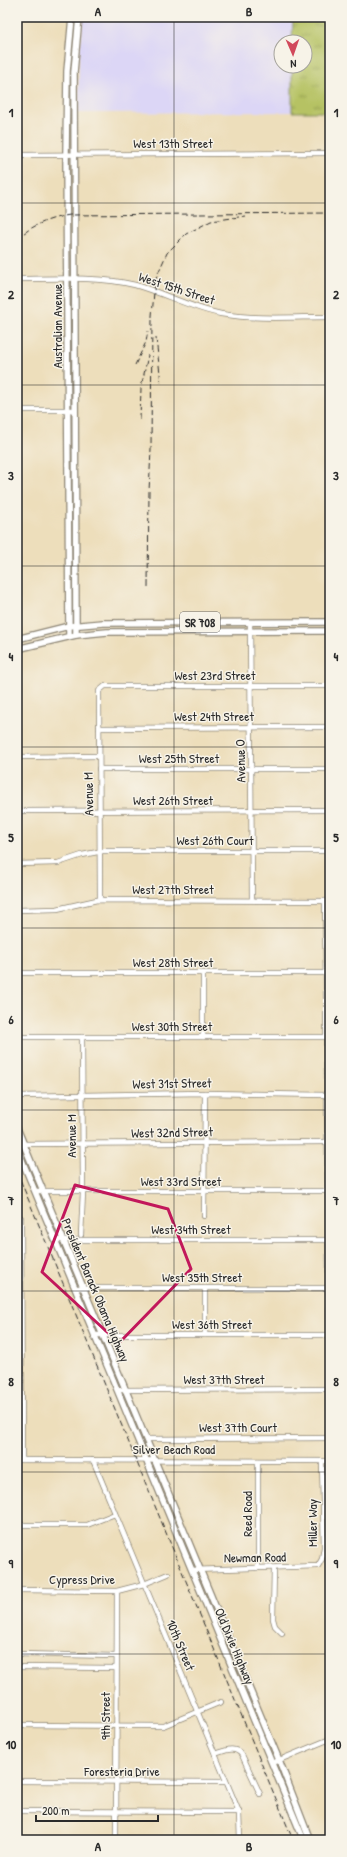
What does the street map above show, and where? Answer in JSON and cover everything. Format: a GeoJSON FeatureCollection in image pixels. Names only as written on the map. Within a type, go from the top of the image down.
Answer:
{"type":"FeatureCollection","features":[{"type":"Feature","properties":{"kind":"main road","name":"Australian Avenue"},"geometry":{"type":"LineString","coordinates":[[69,636],[68,279],[66,154],[67,71],[72,17]]}},
{"type":"Feature","properties":{"kind":"main road","name":"Australian Avenue"},"geometry":{"type":"LineString","coordinates":[[76,635],[74,72],[79,17]]}},
{"type":"Feature","properties":{"kind":"main road","name":"SR 708"},"geometry":{"type":"LineString","coordinates":[[17,639],[76,625],[121,623],[330,622]]}},
{"type":"Feature","properties":{"kind":"main road","name":"SR 708"},"geometry":{"type":"LineString","coordinates":[[17,649],[69,636],[126,632],[330,631]]}},
{"type":"Feature","properties":{"kind":"main road","name":"President Barack Obama Highway"},"geometry":{"type":"LineString","coordinates":[[17,1128],[154,1460]]}},
{"type":"Feature","properties":{"kind":"main road","name":"President Barack Obama Highway"},"geometry":{"type":"LineString","coordinates":[[17,1148],[147,1460]]}},
{"type":"Feature","properties":{"kind":"main road","name":"Old Dixie Highway"},"geometry":{"type":"LineString","coordinates":[[147,1460],[302,1836],[305,1840]]}},
{"type":"Feature","properties":{"kind":"main road","name":"Old Dixie Highway"},"geometry":{"type":"LineString","coordinates":[[154,1460],[279,1760],[310,1840]]}},
{"type":"Feature","properties":{"kind":"street","name":"West 13th Street"},"geometry":{"type":"LineString","coordinates":[[17,155],[330,153]]}},
{"type":"Feature","properties":{"kind":"street","name":"West 15th Street"},"geometry":{"type":"LineString","coordinates":[[17,279],[100,279],[130,284],[184,304],[224,314],[257,317],[330,317]]}},
{"type":"Feature","properties":{"kind":"street"},"geometry":{"type":"LineString","coordinates":[[17,410],[75,410]]}},
{"type":"Feature","properties":{"kind":"street","name":"Avenue O"},"geometry":{"type":"LineString","coordinates":[[250,622],[252,900]]}},
{"type":"Feature","properties":{"kind":"street","name":"West 23rd Street"},"geometry":{"type":"LineString","coordinates":[[100,688],[105,686],[330,686]]}},
{"type":"Feature","properties":{"kind":"street","name":"Avenue M"},"geometry":{"type":"LineString","coordinates":[[100,688],[100,900]]}},
{"type":"Feature","properties":{"kind":"street","name":"West 24th Street"},"geometry":{"type":"LineString","coordinates":[[99,728],[330,727]]}},
{"type":"Feature","properties":{"kind":"street"},"geometry":{"type":"LineString","coordinates":[[17,756],[99,756]]}},
{"type":"Feature","properties":{"kind":"street","name":"West 25th Street"},"geometry":{"type":"LineString","coordinates":[[99,769],[330,769]]}},
{"type":"Feature","properties":{"kind":"street","name":"West 26th Street"},"geometry":{"type":"LineString","coordinates":[[17,811],[330,810]]}},
{"type":"Feature","properties":{"kind":"street","name":"West 26th Court"},"geometry":{"type":"LineString","coordinates":[[17,864],[58,863],[82,855],[100,852],[330,852]]}},
{"type":"Feature","properties":{"kind":"street","name":"West 27th Street"},"geometry":{"type":"LineString","coordinates":[[17,910],[57,910],[100,900],[328,900]]}},
{"type":"Feature","properties":{"kind":"street"},"geometry":{"type":"LineString","coordinates":[[328,900],[328,1000],[326,1037],[328,1054],[327,1142],[329,1156],[327,1191],[329,1208],[328,1334],[330,1382]]}},
{"type":"Feature","properties":{"kind":"street","name":"West 28th Street"},"geometry":{"type":"LineString","coordinates":[[17,973],[328,973]]}},
{"type":"Feature","properties":{"kind":"street"},"geometry":{"type":"LineString","coordinates":[[203,973],[203,1037]]}},
{"type":"Feature","properties":{"kind":"street","name":"West 30th Street"},"geometry":{"type":"LineString","coordinates":[[17,1037],[326,1037]]}},
{"type":"Feature","properties":{"kind":"street","name":"Avenue M"},"geometry":{"type":"LineString","coordinates":[[81,1235],[83,1192],[82,1037]]}},
{"type":"Feature","properties":{"kind":"street"},"geometry":{"type":"LineString","coordinates":[[204,1216],[205,1093]]}},
{"type":"Feature","properties":{"kind":"street","name":"West 31st Street"},"geometry":{"type":"LineString","coordinates":[[17,1096],[205,1093],[327,1095]]}},
{"type":"Feature","properties":{"kind":"street","name":"West 32nd Street"},"geometry":{"type":"LineString","coordinates":[[17,1144],[327,1142]]}},
{"type":"Feature","properties":{"kind":"street","name":"West 33rd Street"},"geometry":{"type":"LineString","coordinates":[[35,1191],[327,1191]]}},
{"type":"Feature","properties":{"kind":"street"},"geometry":{"type":"LineString","coordinates":[[20,1460],[22,1218]]}},
{"type":"Feature","properties":{"kind":"street","name":"West 34th Street"},"geometry":{"type":"LineString","coordinates":[[55,1240],[328,1240]]}},
{"type":"Feature","properties":{"kind":"street","name":"West 35th Street"},"geometry":{"type":"LineString","coordinates":[[75,1288],[328,1288]]}},
{"type":"Feature","properties":{"kind":"street"},"geometry":{"type":"LineString","coordinates":[[205,1288],[205,1335]]}},
{"type":"Feature","properties":{"kind":"street","name":"West 36th Street"},"geometry":{"type":"LineString","coordinates":[[95,1335],[328,1334]]}},
{"type":"Feature","properties":{"kind":"street","name":"West 37th Street"},"geometry":{"type":"LineString","coordinates":[[117,1390],[330,1389]]}},
{"type":"Feature","properties":{"kind":"street","name":"West 37th Court"},"geometry":{"type":"LineString","coordinates":[[146,1439],[330,1438]]}},
{"type":"Feature","properties":{"kind":"street","name":"Silver Beach Road"},"geometry":{"type":"LineString","coordinates":[[20,1460],[330,1461]]}},
{"type":"Feature","properties":{"kind":"street","name":"10th Street"},"geometry":{"type":"LineString","coordinates":[[93,1460],[239,1812],[240,1840]]}},
{"type":"Feature","properties":{"kind":"street","name":"Reed Road"},"geometry":{"type":"LineString","coordinates":[[258,1461],[258,1568]]}},
{"type":"Feature","properties":{"kind":"street","name":"Miller Way"},"geometry":{"type":"LineString","coordinates":[[318,1566],[322,1559],[324,1547],[322,1461]]}},
{"type":"Feature","properties":{"kind":"street"},"geometry":{"type":"LineString","coordinates":[[17,1525],[87,1525],[115,1514]]}},
{"type":"Feature","properties":{"kind":"street","name":"Newman Road"},"geometry":{"type":"LineString","coordinates":[[192,1570],[318,1566]]}},
{"type":"Feature","properties":{"kind":"street"},"geometry":{"type":"LineString","coordinates":[[274,1568],[273,1619],[275,1626],[282,1633]]}},
{"type":"Feature","properties":{"kind":"street","name":"Cypress Drive"},"geometry":{"type":"LineString","coordinates":[[17,1590],[117,1591],[144,1584],[168,1574]]}},
{"type":"Feature","properties":{"kind":"street","name":"9th Street"},"geometry":{"type":"LineString","coordinates":[[116,1840],[117,1591]]}},
{"type":"Feature","properties":{"kind":"street"},"geometry":{"type":"LineString","coordinates":[[17,1654],[116,1656]]}},
{"type":"Feature","properties":{"kind":"street"},"geometry":{"type":"LineString","coordinates":[[17,1667],[116,1668]]}},
{"type":"Feature","properties":{"kind":"street"},"geometry":{"type":"LineString","coordinates":[[17,1725],[163,1726],[221,1702]]}},
{"type":"Feature","properties":{"kind":"street"},"geometry":{"type":"LineString","coordinates":[[272,1762],[330,1739]]}},
{"type":"Feature","properties":{"kind":"street"},"geometry":{"type":"LineString","coordinates":[[215,1754],[232,1749],[238,1750],[242,1755],[260,1794]]}},
{"type":"Feature","properties":{"kind":"street","name":"Foresteria Drive"},"geometry":{"type":"LineString","coordinates":[[17,1781],[226,1782]]}},
{"type":"Feature","properties":{"kind":"street"},"geometry":{"type":"LineString","coordinates":[[17,1810],[239,1812]]}},
{"type":"Feature","properties":{"kind":"highlighted area"},"geometry":{"type":"Polygon","coordinates":[[[75,1185],[168,1209],[191,1269],[119,1343],[42,1272],[75,1185]]]}},
{"type":"Feature","properties":{"kind":"shaded area"},"geometry":{"type":"Polygon","coordinates":[[[83,17],[293,17],[292,34],[273,34],[273,74],[292,74],[292,112],[78,113],[79,59],[83,17]]]}},
{"type":"Feature","properties":{"kind":"green space"},"geometry":{"type":"Polygon","coordinates":[[[293,17],[330,17],[330,112],[292,112],[292,74],[313,74],[313,34],[292,34],[293,17]]]}},
{"type":"Feature","properties":{"kind":"railway"},"geometry":{"type":"LineString","coordinates":[[17,239],[35,226],[55,218],[70,215],[330,213]]}},
{"type":"Feature","properties":{"kind":"railway"},"geometry":{"type":"LineString","coordinates":[[148,587],[152,316],[155,280],[167,253],[186,234],[211,221],[246,216]]}},
{"type":"Feature","properties":{"kind":"railway"},"geometry":{"type":"LineString","coordinates":[[135,365],[146,342],[148,331]]}},
{"type":"Feature","properties":{"kind":"railway"},"geometry":{"type":"LineString","coordinates":[[156,338],[161,383]]}},
{"type":"Feature","properties":{"kind":"railway"},"geometry":{"type":"LineString","coordinates":[[140,420],[141,388],[148,355]]}},
{"type":"Feature","properties":{"kind":"railway"},"geometry":{"type":"LineString","coordinates":[[17,1172],[293,1840]]}}]}
